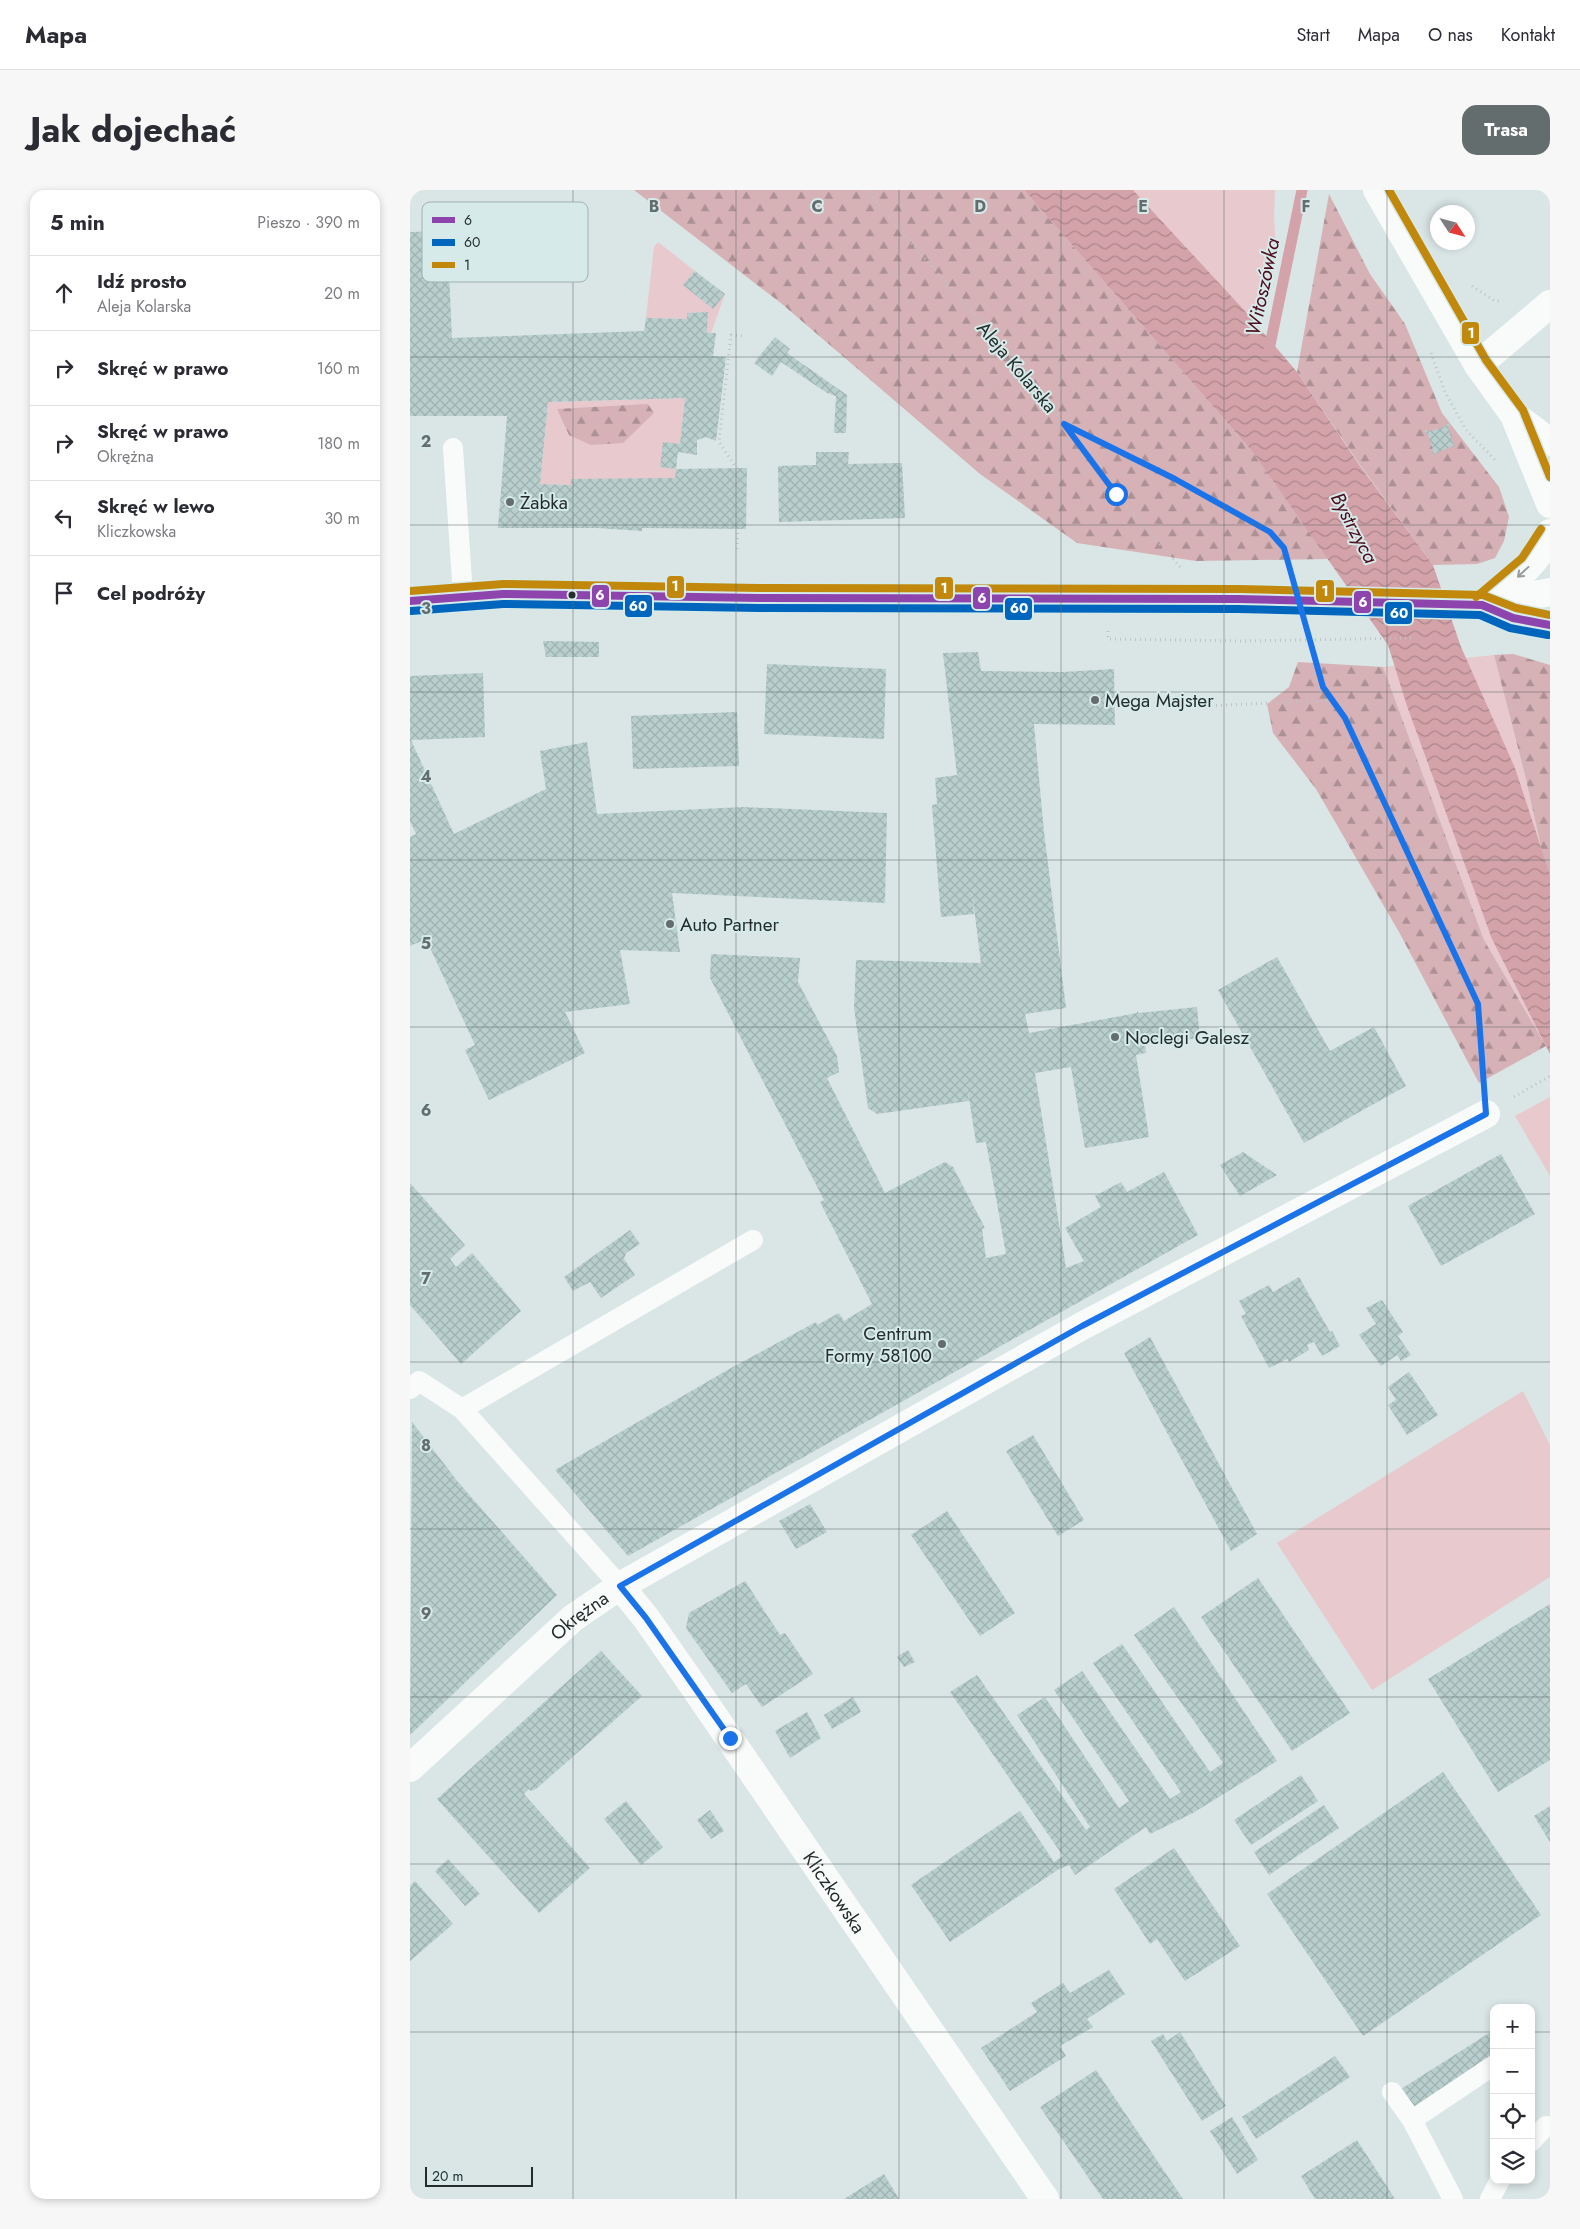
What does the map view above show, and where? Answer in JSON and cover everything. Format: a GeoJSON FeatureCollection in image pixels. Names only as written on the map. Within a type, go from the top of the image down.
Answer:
{"type":"FeatureCollection","features":[{"type":"Feature","properties":{"kind":"street"},"geometry":{"type":"LineString","coordinates":[[1377,190],[1478,365],[1550,451]]}},
{"type":"Feature","properties":{"kind":"street"},"geometry":{"type":"LineString","coordinates":[[1478,365],[1550,304]]}},
{"type":"Feature","properties":{"kind":"street"},"geometry":{"type":"LineString","coordinates":[[1532,429],[1550,504]]}},
{"type":"Feature","properties":{"kind":"street"},"geometry":{"type":"LineString","coordinates":[[1482,605],[1524,572],[1542,552],[1550,533]]}},
{"type":"Feature","properties":{"kind":"street"},"geometry":{"type":"LineString","coordinates":[[410,601],[503,594],[760,598],[1024,597],[1108,600],[1238,599],[1482,605],[1550,592]]}},
{"type":"Feature","properties":{"kind":"street"},"geometry":{"type":"LineString","coordinates":[[1482,605],[1513,618],[1550,625]]}},
{"type":"Feature","properties":{"kind":"street","name":"Okrężna"},"geometry":{"type":"LineString","coordinates":[[410,1768],[572,1618],[620,1586],[1082,1326],[1486,1114]]}},
{"type":"Feature","properties":{"kind":"street","name":"Kliczkowska"},"geometry":{"type":"LineString","coordinates":[[620,1586],[646,1618],[692,1684],[1045,2199]]}},
{"type":"Feature","properties":{"kind":"lane"},"geometry":{"type":"LineString","coordinates":[[453,448],[463,596]]}},
{"type":"Feature","properties":{"kind":"lane"},"geometry":{"type":"LineString","coordinates":[[462,1409],[753,1240]]}},
{"type":"Feature","properties":{"kind":"lane"},"geometry":{"type":"LineString","coordinates":[[410,1389],[419,1381],[462,1409],[620,1586]]}},
{"type":"Feature","properties":{"kind":"lane"},"geometry":{"type":"LineString","coordinates":[[1412,2120],[1490,2069]]}},
{"type":"Feature","properties":{"kind":"lane"},"geometry":{"type":"LineString","coordinates":[[1392,2092],[1412,2120],[1453,2199]]}},
{"type":"Feature","properties":{"kind":"lane"},"geometry":{"type":"LineString","coordinates":[[1534,2139],[1546,2126]]}},
{"type":"Feature","properties":{"kind":"lane"},"geometry":{"type":"LineString","coordinates":[[1490,2199],[1498,2184]]}},
{"type":"Feature","properties":{"kind":"path","name":"Aleja Kolarska"},"geometry":{"type":"LineString","coordinates":[[866,190],[1045,398],[1116,494],[1182,569],[1191,600]]}},
{"type":"Feature","properties":{"kind":"path"},"geometry":{"type":"LineString","coordinates":[[737,469],[719,442],[731,335],[745,336]]}},
{"type":"Feature","properties":{"kind":"path"},"geometry":{"type":"LineString","coordinates":[[1064,424],[1175,479],[1270,532],[1284,548],[1292,576]]}},
{"type":"Feature","properties":{"kind":"path"},"geometry":{"type":"LineString","coordinates":[[737,549],[738,529]]}},
{"type":"Feature","properties":{"kind":"path"},"geometry":{"type":"LineString","coordinates":[[1108,600],[1108,639],[1242,641],[1415,638]]}},
{"type":"Feature","properties":{"kind":"path"},"geometry":{"type":"LineString","coordinates":[[1308,632],[1323,687],[1345,718],[1478,1004],[1486,1114]]}},
{"type":"Feature","properties":{"kind":"path"},"geometry":{"type":"LineString","coordinates":[[1206,706],[1332,700]]}},
{"type":"Feature","properties":{"kind":"path"},"geometry":{"type":"LineString","coordinates":[[1544,1079],[1550,1076]]}},
{"type":"Feature","properties":{"kind":"shaded area"},"geometry":{"type":"Polygon","coordinates":[[[1133,190],[1275,190],[1276,249],[1260,317],[1245,311],[1133,190]]]}},
{"type":"Feature","properties":{"kind":"shaded area"},"geometry":{"type":"Polygon","coordinates":[[[658,242],[695,271],[684,286],[725,294],[711,333],[707,333],[708,312],[688,313],[687,319],[646,318],[654,247],[658,242]]]}},
{"type":"Feature","properties":{"kind":"shaded area"},"geometry":{"type":"Polygon","coordinates":[[[685,398],[680,444],[661,467],[676,469],[675,478],[571,485],[540,484],[548,402],[685,398]]]}},
{"type":"Feature","properties":{"kind":"shaded area"},"geometry":{"type":"Polygon","coordinates":[[[1494,655],[1525,775],[1544,860],[1550,875],[1550,1044],[1546,1046],[1484,940],[1383,667],[1494,655]]]}},
{"type":"Feature","properties":{"kind":"shaded area"},"geometry":{"type":"Polygon","coordinates":[[[1550,1097],[1550,1176],[1515,1116],[1550,1097]]]}},
{"type":"Feature","properties":{"kind":"shaded area"},"geometry":{"type":"Polygon","coordinates":[[[1523,1391],[1550,1445],[1550,1577],[1372,1690],[1277,1543],[1523,1391]]]}},
{"type":"Feature","properties":{"kind":"green space"},"geometry":{"type":"Polygon","coordinates":[[[634,190],[1024,190],[1251,450],[1328,559],[1196,561],[1077,543],[980,474],[782,304],[634,190]]]}},
{"type":"Feature","properties":{"kind":"green space"},"geometry":{"type":"Polygon","coordinates":[[[1329,194],[1370,274],[1405,324],[1442,413],[1499,487],[1509,517],[1504,541],[1495,558],[1477,564],[1433,565],[1360,465],[1297,372],[1329,194]]]}},
{"type":"Feature","properties":{"kind":"green space"},"geometry":{"type":"Polygon","coordinates":[[[648,404],[654,413],[623,443],[591,445],[569,435],[557,409],[648,404]]]}},
{"type":"Feature","properties":{"kind":"green space"},"geometry":{"type":"Polygon","coordinates":[[[1513,654],[1550,665],[1550,875],[1544,860],[1525,775],[1494,655],[1513,654]]]}},
{"type":"Feature","properties":{"kind":"green space"},"geometry":{"type":"Polygon","coordinates":[[[1298,662],[1383,667],[1484,940],[1546,1046],[1479,1083],[1399,932],[1316,789],[1273,733],[1267,704],[1289,687],[1298,662]]]}},
{"type":"Feature","properties":{"kind":"water","name":"Bystrzyca"},"geometry":{"type":"Polygon","coordinates":[[[1024,190],[1133,190],[1245,311],[1297,372],[1360,466],[1433,565],[1461,647],[1515,768],[1550,875],[1550,1054],[1492,939],[1407,706],[1388,645],[1251,450],[1024,190]]]}},
{"type":"Feature","properties":{"kind":"building"},"geometry":{"type":"Polygon","coordinates":[[[410,232],[422,232],[422,282],[449,282],[452,338],[644,331],[646,318],[687,319],[687,313],[708,312],[707,333],[716,333],[713,356],[726,357],[716,441],[706,437],[697,440],[697,455],[678,452],[676,469],[747,468],[746,529],[642,528],[642,531],[597,528],[498,528],[507,416],[410,416],[410,232]],[[685,398],[548,402],[540,484],[571,485],[571,479],[675,478],[676,469],[660,467],[663,442],[680,444],[685,398]]]}},
{"type":"Feature","properties":{"kind":"building"},"geometry":{"type":"Polygon","coordinates":[[[695,271],[725,294],[713,309],[683,285],[695,271]]]}},
{"type":"Feature","properties":{"kind":"building"},"geometry":{"type":"Polygon","coordinates":[[[775,337],[790,349],[787,353],[847,395],[846,433],[834,433],[836,396],[827,393],[781,362],[772,376],[754,363],[775,337]]]}},
{"type":"Feature","properties":{"kind":"building"},"geometry":{"type":"Polygon","coordinates":[[[1447,423],[1450,424],[1448,428],[1455,448],[1452,446],[1432,455],[1433,451],[1428,434],[1424,432],[1426,429],[1429,432],[1446,426],[1447,423]]]}},
{"type":"Feature","properties":{"kind":"building"},"geometry":{"type":"Polygon","coordinates":[[[816,452],[849,452],[848,464],[902,463],[905,518],[779,522],[778,466],[816,465],[816,452]]]}},
{"type":"Feature","properties":{"kind":"building"},"geometry":{"type":"Polygon","coordinates":[[[543,641],[599,642],[599,657],[546,657],[543,641]]]}},
{"type":"Feature","properties":{"kind":"building"},"geometry":{"type":"Polygon","coordinates":[[[978,652],[981,671],[1063,672],[1114,669],[1115,725],[1034,724],[1044,832],[1066,1008],[1025,1014],[1029,1033],[1137,1013],[1137,1011],[1139,1013],[1197,1007],[1200,1038],[1145,1044],[1146,1053],[1136,1055],[1149,1137],[1085,1148],[1071,1067],[1035,1073],[1066,1268],[1084,1261],[1065,1228],[1101,1207],[1095,1196],[1121,1182],[1127,1192],[1164,1172],[1198,1235],[628,1556],[555,1470],[731,1368],[816,1322],[817,1325],[839,1313],[844,1321],[872,1304],[820,1202],[824,1200],[710,978],[711,954],[800,958],[798,982],[837,1056],[839,1072],[827,1078],[885,1193],[945,1162],[953,1167],[985,1228],[982,1229],[986,1258],[1006,1254],[986,1142],[976,1143],[967,1085],[969,1101],[877,1114],[868,1108],[854,1008],[856,960],[981,963],[972,892],[974,914],[941,917],[932,805],[937,804],[935,778],[957,775],[943,653],[978,652]]]}},
{"type":"Feature","properties":{"kind":"building"},"geometry":{"type":"Polygon","coordinates":[[[767,664],[886,669],[884,739],[764,734],[767,664]]]}},
{"type":"Feature","properties":{"kind":"building"},"geometry":{"type":"Polygon","coordinates":[[[483,673],[485,737],[411,740],[454,834],[546,789],[540,751],[587,742],[597,814],[743,807],[887,813],[885,903],[672,893],[680,952],[620,950],[630,1004],[565,1012],[585,1053],[489,1100],[465,1050],[475,1045],[426,939],[410,946],[410,837],[416,834],[410,821],[410,676],[483,673]]]}},
{"type":"Feature","properties":{"kind":"building"},"geometry":{"type":"Polygon","coordinates":[[[737,712],[739,766],[633,769],[631,716],[737,712]]]}},
{"type":"Feature","properties":{"kind":"building"},"geometry":{"type":"Polygon","coordinates":[[[1277,957],[1330,1051],[1374,1027],[1406,1086],[1304,1143],[1218,990],[1277,957]]]}},
{"type":"Feature","properties":{"kind":"building"},"geometry":{"type":"Polygon","coordinates":[[[1243,1152],[1277,1175],[1240,1196],[1220,1165],[1243,1152]]]}},
{"type":"Feature","properties":{"kind":"building"},"geometry":{"type":"Polygon","coordinates":[[[1501,1154],[1535,1214],[1441,1266],[1408,1206],[1501,1154]]]}},
{"type":"Feature","properties":{"kind":"building"},"geometry":{"type":"Polygon","coordinates":[[[410,1183],[465,1245],[450,1259],[456,1267],[472,1253],[521,1311],[461,1364],[410,1305],[410,1183]]]}},
{"type":"Feature","properties":{"kind":"building"},"geometry":{"type":"Polygon","coordinates":[[[630,1230],[640,1244],[626,1253],[624,1259],[635,1275],[601,1298],[590,1282],[573,1291],[564,1277],[630,1230]]]}},
{"type":"Feature","properties":{"kind":"building"},"geometry":{"type":"Polygon","coordinates":[[[1299,1277],[1340,1346],[1322,1356],[1314,1342],[1307,1345],[1309,1350],[1289,1362],[1287,1359],[1269,1368],[1241,1316],[1246,1314],[1239,1301],[1269,1285],[1273,1292],[1299,1277]]]}},
{"type":"Feature","properties":{"kind":"building"},"geometry":{"type":"Polygon","coordinates":[[[1382,1300],[1403,1332],[1398,1336],[1411,1355],[1401,1361],[1397,1355],[1381,1366],[1359,1335],[1376,1324],[1366,1308],[1382,1300]]]}},
{"type":"Feature","properties":{"kind":"building"},"geometry":{"type":"Polygon","coordinates":[[[1150,1337],[1257,1534],[1231,1551],[1124,1353],[1150,1337]]]}},
{"type":"Feature","properties":{"kind":"building"},"geometry":{"type":"Polygon","coordinates":[[[1409,1372],[1438,1415],[1407,1435],[1388,1405],[1396,1400],[1388,1387],[1409,1372]]]}},
{"type":"Feature","properties":{"kind":"building"},"geometry":{"type":"Polygon","coordinates":[[[412,1422],[458,1482],[557,1595],[410,1735],[412,1422]]]}},
{"type":"Feature","properties":{"kind":"building"},"geometry":{"type":"Polygon","coordinates":[[[1033,1435],[1084,1520],[1058,1536],[1006,1451],[1033,1435]]]}},
{"type":"Feature","properties":{"kind":"building"},"geometry":{"type":"Polygon","coordinates":[[[810,1504],[827,1532],[796,1549],[779,1521],[810,1504]]]}},
{"type":"Feature","properties":{"kind":"building"},"geometry":{"type":"Polygon","coordinates":[[[947,1511],[1015,1613],[980,1636],[911,1535],[947,1511]]]}},
{"type":"Feature","properties":{"kind":"building"},"geometry":{"type":"Polygon","coordinates":[[[1258,1578],[1350,1713],[1292,1751],[1201,1617],[1258,1578]]]}},
{"type":"Feature","properties":{"kind":"building"},"geometry":{"type":"Polygon","coordinates":[[[745,1581],[780,1635],[785,1633],[813,1674],[762,1707],[746,1684],[732,1693],[686,1628],[689,1613],[745,1581]]]}},
{"type":"Feature","properties":{"kind":"building"},"geometry":{"type":"Polygon","coordinates":[[[1550,1604],[1550,1760],[1498,1792],[1428,1679],[1550,1604]]]}},
{"type":"Feature","properties":{"kind":"building"},"geometry":{"type":"Polygon","coordinates":[[[1174,1607],[1277,1761],[1193,1813],[1150,1834],[1146,1827],[1075,1875],[1069,1865],[1059,1869],[950,1942],[911,1885],[1020,1811],[1054,1862],[1063,1856],[950,1692],[977,1675],[1086,1830],[1090,1827],[1017,1715],[1045,1697],[1119,1808],[1129,1801],[1054,1690],[1082,1671],[1170,1799],[1181,1792],[1093,1663],[1122,1644],[1210,1772],[1223,1763],[1134,1635],[1174,1607]]]}},
{"type":"Feature","properties":{"kind":"building"},"geometry":{"type":"Polygon","coordinates":[[[908,1650],[915,1662],[904,1667],[897,1657],[908,1650]]]}},
{"type":"Feature","properties":{"kind":"building"},"geometry":{"type":"Polygon","coordinates":[[[601,1651],[642,1696],[536,1789],[531,1791],[529,1789],[524,1794],[590,1868],[539,1913],[437,1799],[601,1651]]]}},
{"type":"Feature","properties":{"kind":"building"},"geometry":{"type":"Polygon","coordinates":[[[853,1697],[861,1712],[832,1729],[824,1715],[853,1697]]]}},
{"type":"Feature","properties":{"kind":"building"},"geometry":{"type":"Polygon","coordinates":[[[807,1712],[821,1738],[790,1758],[775,1731],[807,1712]]]}},
{"type":"Feature","properties":{"kind":"building"},"geometry":{"type":"Polygon","coordinates":[[[1443,1772],[1541,1915],[1363,2036],[1267,1894],[1443,1772]]]}},
{"type":"Feature","properties":{"kind":"building"},"geometry":{"type":"Polygon","coordinates":[[[1301,1775],[1318,1801],[1251,1845],[1234,1820],[1301,1775]]]}},
{"type":"Feature","properties":{"kind":"building"},"geometry":{"type":"Polygon","coordinates":[[[626,1801],[663,1847],[641,1865],[604,1819],[626,1801]]]}},
{"type":"Feature","properties":{"kind":"building"},"geometry":{"type":"Polygon","coordinates":[[[1324,1805],[1339,1828],[1269,1875],[1254,1852],[1324,1805]]]}},
{"type":"Feature","properties":{"kind":"building"},"geometry":{"type":"Polygon","coordinates":[[[1550,1806],[1550,1842],[1534,1816],[1550,1806]]]}},
{"type":"Feature","properties":{"kind":"building"},"geometry":{"type":"Polygon","coordinates":[[[710,1810],[724,1831],[711,1839],[697,1820],[710,1810]]]}},
{"type":"Feature","properties":{"kind":"building"},"geometry":{"type":"Polygon","coordinates":[[[1174,1848],[1240,1946],[1185,1981],[1157,1939],[1150,1944],[1114,1889],[1174,1848]]]}},
{"type":"Feature","properties":{"kind":"building"},"geometry":{"type":"Polygon","coordinates":[[[448,1859],[480,1894],[465,1906],[435,1871],[448,1859]]]}},
{"type":"Feature","properties":{"kind":"building"},"geometry":{"type":"Polygon","coordinates":[[[415,1881],[453,1924],[410,1961],[410,1886],[415,1881]]]}},
{"type":"Feature","properties":{"kind":"building"},"geometry":{"type":"Polygon","coordinates":[[[1109,1970],[1125,1994],[1087,2019],[1093,2027],[1060,2046],[1066,2056],[1010,2091],[981,2048],[1037,2012],[1031,2003],[1063,1983],[1070,1993],[1109,1970]]]}},
{"type":"Feature","properties":{"kind":"building"},"geometry":{"type":"Polygon","coordinates":[[[1180,2032],[1226,2106],[1202,2121],[1151,2041],[1163,2034],[1167,2041],[1180,2032]]]}},
{"type":"Feature","properties":{"kind":"building"},"geometry":{"type":"Polygon","coordinates":[[[1490,2033],[1490,2060],[1414,2109],[1401,2089],[1490,2033]]]}},
{"type":"Feature","properties":{"kind":"building"},"geometry":{"type":"Polygon","coordinates":[[[1335,2056],[1350,2077],[1256,2139],[1242,2117],[1335,2056]]]}},
{"type":"Feature","properties":{"kind":"building"},"geometry":{"type":"Polygon","coordinates":[[[1096,2070],[1183,2199],[1103,2199],[1040,2107],[1096,2070]]]}},
{"type":"Feature","properties":{"kind":"building"},"geometry":{"type":"Polygon","coordinates":[[[1232,2117],[1258,2160],[1237,2174],[1210,2131],[1232,2117]]]}},
{"type":"Feature","properties":{"kind":"building"},"geometry":{"type":"Polygon","coordinates":[[[1357,2140],[1395,2199],[1315,2199],[1301,2176],[1357,2140]]]}},
{"type":"Feature","properties":{"kind":"building"},"geometry":{"type":"Polygon","coordinates":[[[884,2174],[899,2199],[844,2199],[884,2174]]]}},
{"type":"Feature","properties":{"kind":"waterway","name":"Witoszówka"},"geometry":{"type":"LineString","coordinates":[[1268,355],[1302,190]]}},
{"type":"Feature","properties":{"kind":"transit line","name":"1"},"geometry":{"type":"LineString","coordinates":[[1389,190],[1486,360],[1523,410],[1550,477]]}},
{"type":"Feature","properties":{"kind":"transit line","name":"1"},"geometry":{"type":"LineString","coordinates":[[1476,597],[1522,558],[1541,529]]}},
{"type":"Feature","properties":{"kind":"transit line","name":"1"},"geometry":{"type":"LineString","coordinates":[[410,591],[503,584],[760,588],[1238,589],[1483,595],[1516,608],[1550,615]]}},
{"type":"Feature","properties":{"kind":"transit line","name":"6"},"geometry":{"type":"LineString","coordinates":[[410,601],[503,594],[760,598],[1238,599],[1482,605],[1513,618],[1550,625]]}},
{"type":"Feature","properties":{"kind":"transit line","name":"60"},"geometry":{"type":"LineString","coordinates":[[411,611],[503,604],[760,608],[1238,609],[1480,615],[1510,628],[1548,635]]}},
{"type":"Feature","properties":{"kind":"place","name":"Żabka"},"geometry":{"type":"Point","coordinates":[510,502]}},
{"type":"Feature","properties":{"kind":"place","name":"Mega Majster"},"geometry":{"type":"Point","coordinates":[1095,700]}},
{"type":"Feature","properties":{"kind":"place","name":"Auto Partner"},"geometry":{"type":"Point","coordinates":[670,924]}},
{"type":"Feature","properties":{"kind":"place","name":"Noclegi Galesz"},"geometry":{"type":"Point","coordinates":[1115,1037]}},
{"type":"Feature","properties":{"kind":"place","name":"Centrum Formy 58100"},"geometry":{"type":"Point","coordinates":[942,1344]}},
{"type":"Feature","properties":{"kind":"route"},"geometry":{"type":"LineString","coordinates":[[730,1738],[646,1618],[620,1586],[1019,1360],[1486,1114],[1478,1004],[1345,718],[1323,687],[1284,548],[1270,532],[1175,479],[1064,424],[1116,494]]}}]}
